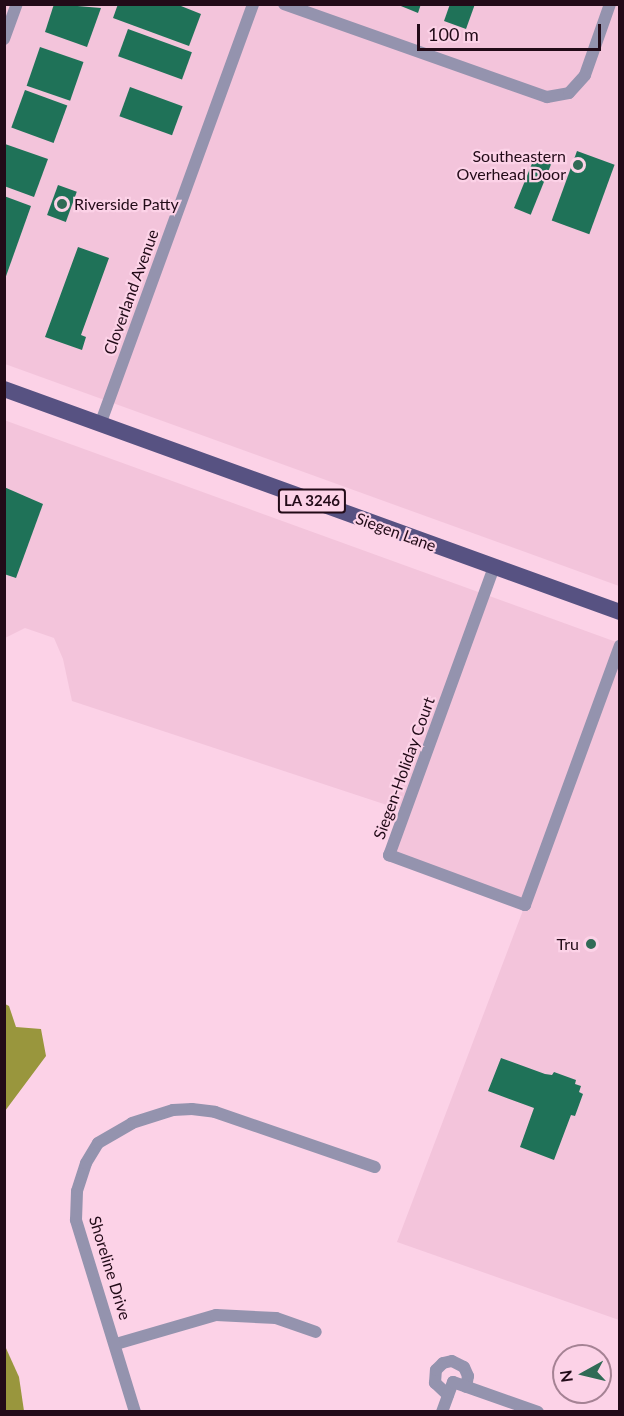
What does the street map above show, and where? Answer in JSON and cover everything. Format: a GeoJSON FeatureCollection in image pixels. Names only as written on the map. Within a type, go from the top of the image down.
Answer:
{"type":"FeatureCollection","features":[{"type":"Feature","properties":{"kind":"main road","name":"Siegen Lane"},"geometry":{"type":"LineString","coordinates":[[4,389],[101,422],[620,612]]}},
{"type":"Feature","properties":{"kind":"street"},"geometry":{"type":"LineString","coordinates":[[4,39],[17,4]]}},
{"type":"Feature","properties":{"kind":"street","name":"Cloverland Avenue"},"geometry":{"type":"LineString","coordinates":[[101,422],[253,4]]}},
{"type":"Feature","properties":{"kind":"street"},"geometry":{"type":"LineString","coordinates":[[284,4],[547,97],[569,93],[585,75],[610,4]]}},
{"type":"Feature","properties":{"kind":"street","name":"Siegen-Holiday Court"},"geometry":{"type":"LineString","coordinates":[[494,567],[389,855],[525,905],[620,646]]}},
{"type":"Feature","properties":{"kind":"street","name":"Shoreline Drive"},"geometry":{"type":"LineString","coordinates":[[135,1412],[116,1344],[76,1220],[77,1191],[86,1163],[98,1143],[114,1131],[173,1110],[215,1112],[375,1167]]}},
{"type":"Feature","properties":{"kind":"street"},"geometry":{"type":"LineString","coordinates":[[116,1344],[216,1315],[276,1318],[316,1332]]}},
{"type":"Feature","properties":{"kind":"street"},"geometry":{"type":"LineString","coordinates":[[448,1395],[435,1383],[435,1374],[443,1363],[452,1361],[464,1367],[466,1387]]}},
{"type":"Feature","properties":{"kind":"street"},"geometry":{"type":"LineString","coordinates":[[442,1412],[453,1382],[538,1412]]}},
{"type":"Feature","properties":{"kind":"shaded area"},"geometry":{"type":"Polygon","coordinates":[[[4,5],[619,5],[619,586],[5,364],[4,5]]]}},
{"type":"Feature","properties":{"kind":"shaded area"},"geometry":{"type":"Polygon","coordinates":[[[4,420],[619,643],[619,1320],[397,1242],[525,905],[389,855],[405,811],[72,701],[63,659],[54,638],[25,628],[5,638],[4,420]]]}},
{"type":"Feature","properties":{"kind":"shaded area"},"geometry":{"type":"Polygon","coordinates":[[[5,1004],[9,1006],[16,1027],[41,1029],[46,1056],[5,1111],[5,1004]]]}},
{"type":"Feature","properties":{"kind":"shaded area"},"geometry":{"type":"Polygon","coordinates":[[[5,1346],[19,1377],[24,1411],[5,1411],[5,1346]]]}},
{"type":"Feature","properties":{"kind":"building"},"geometry":{"type":"Polygon","coordinates":[[[54,4],[101,8],[87,47],[45,32],[54,4]]]}},
{"type":"Feature","properties":{"kind":"building"},"geometry":{"type":"Polygon","coordinates":[[[118,4],[176,4],[201,14],[189,46],[113,18],[118,4]]]}},
{"type":"Feature","properties":{"kind":"building"},"geometry":{"type":"Polygon","coordinates":[[[396,4],[421,4],[418,13],[396,4]]]}},
{"type":"Feature","properties":{"kind":"building"},"geometry":{"type":"Polygon","coordinates":[[[450,4],[475,4],[466,29],[444,21],[450,4]]]}},
{"type":"Feature","properties":{"kind":"building"},"geometry":{"type":"Polygon","coordinates":[[[128,29],[192,52],[182,80],[118,56],[128,29]]]}},
{"type":"Feature","properties":{"kind":"building"},"geometry":{"type":"Polygon","coordinates":[[[40,47],[83,62],[70,101],[27,86],[40,47]]]}},
{"type":"Feature","properties":{"kind":"building"},"geometry":{"type":"Polygon","coordinates":[[[130,87],[183,106],[172,135],[119,116],[130,87]]]}},
{"type":"Feature","properties":{"kind":"building"},"geometry":{"type":"Polygon","coordinates":[[[25,90],[67,105],[54,143],[11,128],[25,90]]]}},
{"type":"Feature","properties":{"kind":"building"},"geometry":{"type":"Polygon","coordinates":[[[5,144],[48,159],[34,197],[4,186],[5,144]]]}},
{"type":"Feature","properties":{"kind":"building"},"geometry":{"type":"Polygon","coordinates":[[[577,151],[615,165],[589,234],[552,221],[577,151]]]}},
{"type":"Feature","properties":{"kind":"building"},"geometry":{"type":"Polygon","coordinates":[[[535,156],[552,163],[531,215],[514,208],[535,156]]]}},
{"type":"Feature","properties":{"kind":"building","name":"Riverside Patty"},"geometry":{"type":"Polygon","coordinates":[[[58,185],[77,192],[66,222],[47,215],[58,185]]]}},
{"type":"Feature","properties":{"kind":"building"},"geometry":{"type":"Polygon","coordinates":[[[4,196],[31,206],[5,279],[4,279],[4,196]]]}},
{"type":"Feature","properties":{"kind":"building"},"geometry":{"type":"Polygon","coordinates":[[[78,247],[109,258],[81,335],[86,337],[82,350],[45,337],[78,247]]]}},
{"type":"Feature","properties":{"kind":"building"},"geometry":{"type":"Polygon","coordinates":[[[4,487],[43,504],[16,578],[4,574],[4,487]]]}},
{"type":"Feature","properties":{"kind":"building"},"geometry":{"type":"Polygon","coordinates":[[[501,1058],[545,1074],[552,1075],[554,1072],[576,1080],[575,1084],[581,1086],[579,1092],[583,1094],[575,1116],[571,1115],[554,1160],[520,1147],[534,1108],[488,1091],[501,1058]]]}},
{"type":"Feature","properties":{"kind":"place","name":"Southeastern Overhead Door"},"geometry":{"type":"Point","coordinates":[578,165]}},
{"type":"Feature","properties":{"kind":"place","name":"Riverside Patty"},"geometry":{"type":"Point","coordinates":[62,204]}},
{"type":"Feature","properties":{"kind":"place","name":"Tru"},"geometry":{"type":"Point","coordinates":[591,944]}}]}
